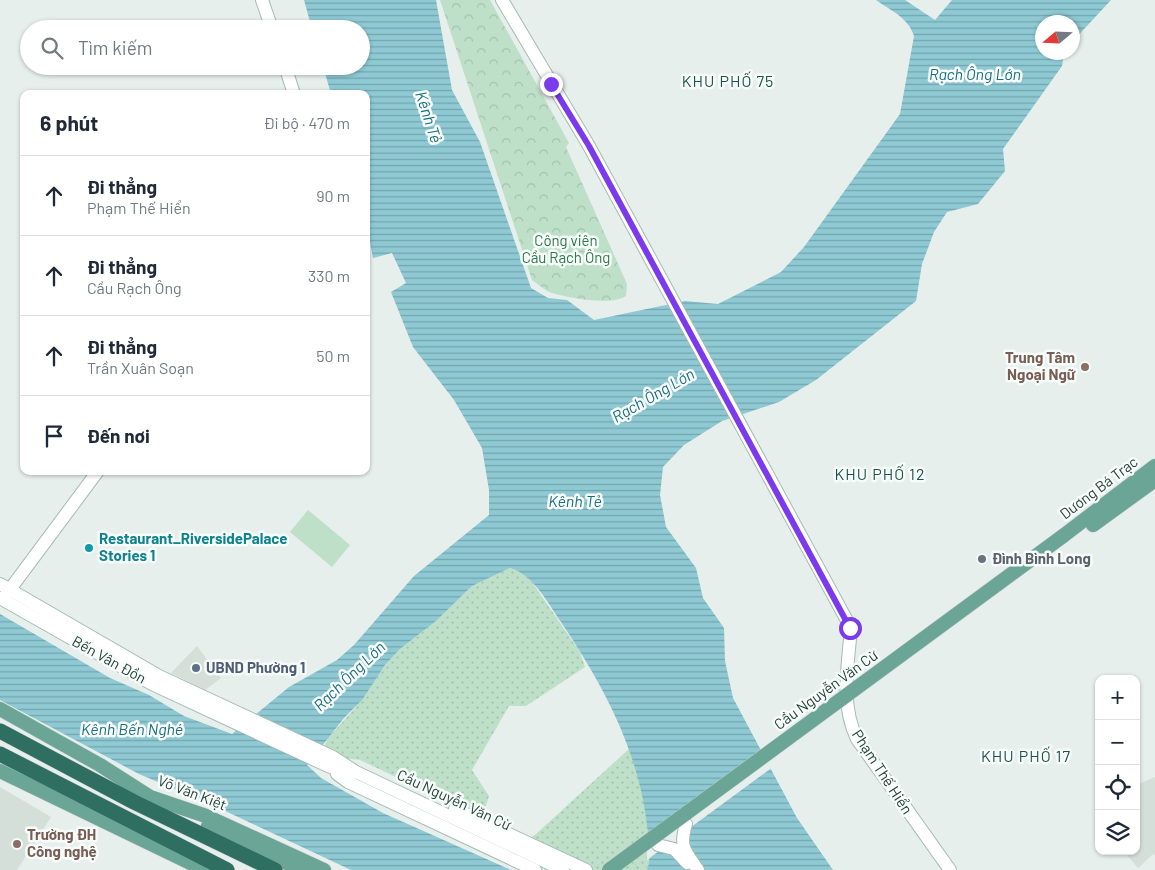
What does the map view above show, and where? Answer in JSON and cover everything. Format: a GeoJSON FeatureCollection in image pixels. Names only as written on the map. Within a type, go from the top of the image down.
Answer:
{"type":"FeatureCollection","features":[{"type":"Feature","properties":{"kind":"highway","name":"Võ Văn Kiệt"},"geometry":{"type":"LineString","coordinates":[[0,731],[134,802],[170,812],[275,870]]}},
{"type":"Feature","properties":{"kind":"highway"},"geometry":{"type":"LineString","coordinates":[[0,754],[227,870]]}},
{"type":"Feature","properties":{"kind":"main road"},"geometry":{"type":"LineString","coordinates":[[262,0],[269,20]]}},
{"type":"Feature","properties":{"kind":"main road","name":"Phạm Thế Hiển"},"geometry":{"type":"LineString","coordinates":[[502,0],[586,141],[850,628],[846,692],[848,718],[852,728],[864,750],[950,870]]}},
{"type":"Feature","properties":{"kind":"main road"},"geometry":{"type":"LineString","coordinates":[[288,75],[293,90]]}},
{"type":"Feature","properties":{"kind":"main road","name":"Dương Bá Trạc"},"geometry":{"type":"LineString","coordinates":[[1065,540],[1155,466]]}},
{"type":"Feature","properties":{"kind":"main road","name":"Bến Vân Đồn"},"geometry":{"type":"LineString","coordinates":[[95,475],[3,593],[156,680],[325,759]]}},
{"type":"Feature","properties":{"kind":"main road","name":"Dương Bá Trạc"},"geometry":{"type":"LineString","coordinates":[[1065,540],[1155,480]]}},
{"type":"Feature","properties":{"kind":"main road","name":"Cầu Nguyễn Văn Cừ"},"geometry":{"type":"LineString","coordinates":[[623,870],[1065,540]]}},
{"type":"Feature","properties":{"kind":"main road","name":"Cầu Nguyễn Văn Cừ"},"geometry":{"type":"LineString","coordinates":[[609,870],[1065,540]]}},
{"type":"Feature","properties":{"kind":"main road","name":"Võ Văn Kiệt"},"geometry":{"type":"LineString","coordinates":[[0,709],[100,765],[170,812],[206,816],[324,870]]}},
{"type":"Feature","properties":{"kind":"main road","name":"Võ Văn Kiệt"},"geometry":{"type":"LineString","coordinates":[[0,719],[88,768],[134,802]]}},
{"type":"Feature","properties":{"kind":"main road"},"geometry":{"type":"LineString","coordinates":[[325,759],[359,764],[586,870]]}},
{"type":"Feature","properties":{"kind":"main road"},"geometry":{"type":"LineString","coordinates":[[325,759],[348,782],[535,870]]}},
{"type":"Feature","properties":{"kind":"main road","name":"Cầu Nguyễn Văn Cừ"},"geometry":{"type":"LineString","coordinates":[[325,759],[354,775],[552,870]]}},
{"type":"Feature","properties":{"kind":"main road","name":"Cầu Nguyễn Văn Cừ"},"geometry":{"type":"LineString","coordinates":[[325,759],[563,870]]}},
{"type":"Feature","properties":{"kind":"main road"},"geometry":{"type":"LineString","coordinates":[[0,771],[205,870]]}},
{"type":"Feature","properties":{"kind":"main road"},"geometry":{"type":"LineString","coordinates":[[170,812],[195,821],[302,870]]}},
{"type":"Feature","properties":{"kind":"main road"},"geometry":{"type":"LineString","coordinates":[[686,824],[681,840],[682,845],[698,870]]}},
{"type":"Feature","properties":{"kind":"main road"},"geometry":{"type":"LineString","coordinates":[[658,845],[669,847],[678,852],[692,870]]}},
{"type":"Feature","properties":{"kind":"shaded area"},"geometry":{"type":"Polygon","coordinates":[[[197,646],[221,678],[205,690],[171,673],[197,646]]]}},
{"type":"Feature","properties":{"kind":"shaded area"},"geometry":{"type":"Polygon","coordinates":[[[1155,777],[1155,856],[1153,854],[1138,868],[1127,855],[1140,855],[1140,783],[1155,777]]]}},
{"type":"Feature","properties":{"kind":"shaded area","name":"Trường ĐH Công nghệ"},"geometry":{"type":"Polygon","coordinates":[[[0,787],[51,817],[17,870],[0,870],[0,787]]]}},
{"type":"Feature","properties":{"kind":"green space","name":"Công viên Cầu Rạch Ông"},"geometry":{"type":"Polygon","coordinates":[[[440,0],[490,0],[569,143],[566,147],[627,284],[626,296],[619,299],[600,301],[579,299],[549,292],[532,280],[440,0]]]}},
{"type":"Feature","properties":{"kind":"green space"},"geometry":{"type":"Polygon","coordinates":[[[308,510],[350,545],[332,567],[290,532],[308,510]]]}},
{"type":"Feature","properties":{"kind":"green space"},"geometry":{"type":"Polygon","coordinates":[[[510,568],[521,572],[530,579],[580,652],[585,667],[526,706],[509,706],[472,770],[489,796],[482,818],[360,760],[333,757],[322,751],[328,738],[355,708],[385,665],[400,649],[436,621],[472,586],[510,568]]]}},
{"type":"Feature","properties":{"kind":"green space"},"geometry":{"type":"Polygon","coordinates":[[[630,748],[649,827],[650,858],[647,870],[581,870],[522,843],[536,834],[630,748]]]}},
{"type":"Feature","properties":{"kind":"water"},"geometry":{"type":"Polygon","coordinates":[[[304,0],[436,0],[452,90],[480,142],[531,288],[548,298],[567,300],[594,320],[685,301],[718,304],[781,272],[804,247],[900,114],[914,36],[903,19],[876,0],[905,0],[935,20],[952,0],[1111,0],[1080,33],[1080,15],[1035,15],[1035,60],[1063,60],[1062,66],[1003,149],[1005,171],[978,204],[947,212],[934,232],[922,264],[916,301],[816,380],[779,402],[722,421],[684,445],[663,467],[660,495],[666,527],[696,568],[703,598],[724,628],[725,661],[733,698],[797,818],[833,870],[647,870],[650,848],[642,797],[636,770],[616,719],[591,670],[545,598],[526,577],[510,568],[472,586],[436,621],[400,649],[385,665],[362,700],[344,718],[307,765],[321,778],[383,813],[511,870],[351,870],[219,808],[139,774],[0,700],[0,614],[110,678],[149,695],[184,716],[232,734],[289,687],[337,660],[354,645],[414,576],[489,515],[489,490],[482,448],[454,400],[413,347],[391,292],[406,283],[392,253],[373,258],[370,243],[370,90],[330,90],[326,75],[370,75],[370,20],[310,20],[304,0]]]}},
{"type":"Feature","properties":{"kind":"pier"},"geometry":{"type":"Polygon","coordinates":[[[764,750],[773,767],[687,830],[684,841],[701,870],[686,870],[675,856],[659,851],[647,860],[647,849],[764,750]]]}},
{"type":"Feature","properties":{"kind":"place","name":"Trung Tâm Ngoại Ngữ"},"geometry":{"type":"Point","coordinates":[1085,367]}},
{"type":"Feature","properties":{"kind":"place","name":"Restaurant_RiversidePalace Stories 1"},"geometry":{"type":"Point","coordinates":[89,548]}},
{"type":"Feature","properties":{"kind":"place","name":"Đình Bình Long"},"geometry":{"type":"Point","coordinates":[982,559]}},
{"type":"Feature","properties":{"kind":"place","name":"UBND Phường 1"},"geometry":{"type":"Point","coordinates":[196,668]}},
{"type":"Feature","properties":{"kind":"place","name":"Trường ĐH Công nghệ"},"geometry":{"type":"Point","coordinates":[17,844]}},
{"type":"Feature","properties":{"kind":"district","name":"KHU PHỐ 75"},"geometry":{"type":"Point","coordinates":[728,81]}},
{"type":"Feature","properties":{"kind":"district","name":"KHU PHỐ 12"},"geometry":{"type":"Point","coordinates":[880,474]}},
{"type":"Feature","properties":{"kind":"district","name":"KHU PHỐ 17"},"geometry":{"type":"Point","coordinates":[1026,756]}},
{"type":"Feature","properties":{"kind":"route"},"geometry":{"type":"LineString","coordinates":[[551,84],[589,146],[850,628]]}},
{"type":"Feature","properties":{"kind":"water label","name":"Rạch Ông Lớn"},"geometry":{"type":"Point","coordinates":[975,74]}},
{"type":"Feature","properties":{"kind":"water label","name":"Kênh Tẻ"},"geometry":{"type":"Point","coordinates":[429,117]}},
{"type":"Feature","properties":{"kind":"water label","name":"Rạch Ông Lớn"},"geometry":{"type":"Point","coordinates":[653,395]}},
{"type":"Feature","properties":{"kind":"water label","name":"Kênh Tẻ"},"geometry":{"type":"Point","coordinates":[575,501]}},
{"type":"Feature","properties":{"kind":"water label","name":"Rạch Ông Lớn"},"geometry":{"type":"Point","coordinates":[349,676]}},
{"type":"Feature","properties":{"kind":"water label","name":"Kênh Bến Nghé"},"geometry":{"type":"Point","coordinates":[132,729]}}]}
